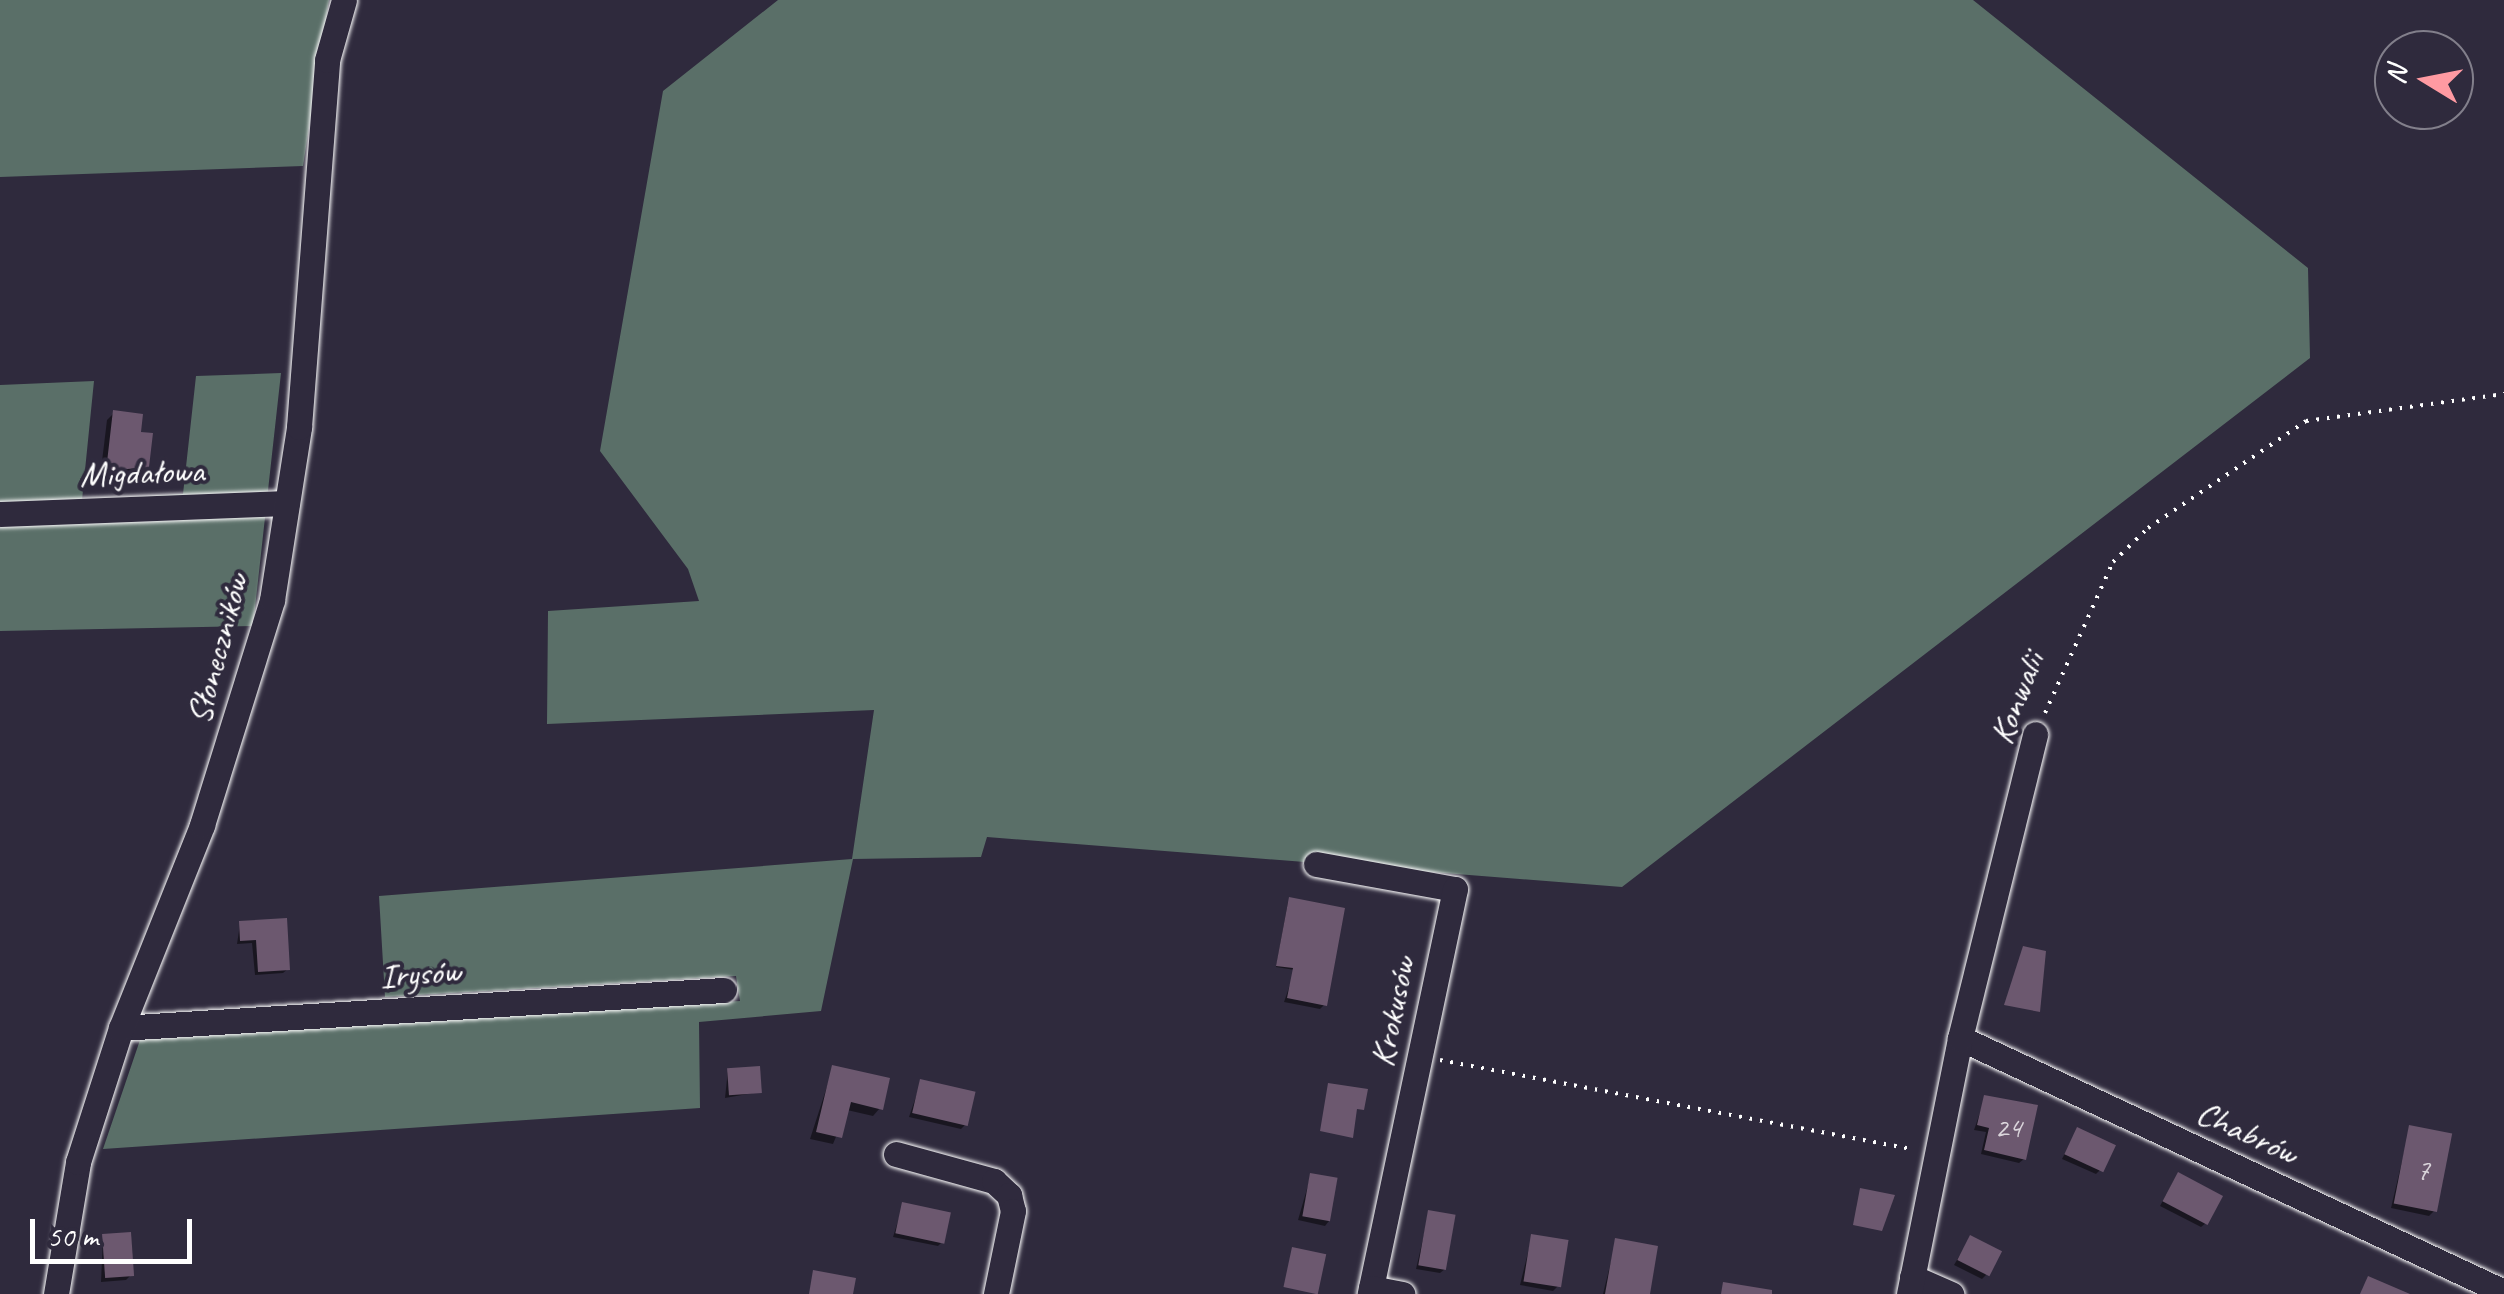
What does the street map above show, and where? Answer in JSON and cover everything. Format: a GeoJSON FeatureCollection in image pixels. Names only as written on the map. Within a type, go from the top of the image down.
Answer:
{"type":"FeatureCollection","features":[{"type":"Feature","properties":{"kind":"street","name":"Słoneczników"},"geometry":{"type":"LineString","coordinates":[[56,1294],[78,1162],[120,1028],[232,735],[272,600],[311,297],[327,60],[344,0]]}},
{"type":"Feature","properties":{"kind":"street","name":"Migdałowa"},"geometry":{"type":"LineString","coordinates":[[0,514],[287,503]]}},
{"type":"Feature","properties":{"kind":"street","name":"Konwalii"},"geometry":{"type":"LineString","coordinates":[[1910,1285],[1960,1038],[2036,734]]}},
{"type":"Feature","properties":{"kind":"street","name":"Krokusów"},"geometry":{"type":"LineString","coordinates":[[1316,864],[1455,889],[1370,1291],[1402,1294]]}},
{"type":"Feature","properties":{"kind":"street","name":"Irysów"},"geometry":{"type":"LineString","coordinates":[[120,1028],[724,990]]}},
{"type":"Feature","properties":{"kind":"street","name":"Chabrów"},"geometry":{"type":"LineString","coordinates":[[1960,1038],[2504,1292]]}},
{"type":"Feature","properties":{"kind":"street"},"geometry":{"type":"LineString","coordinates":[[896,1154],[994,1181],[1010,1195],[1013,1211],[996,1294]]}},
{"type":"Feature","properties":{"kind":"street"},"geometry":{"type":"LineString","coordinates":[[1910,1285],[1951,1294]]}},
{"type":"Feature","properties":{"kind":"path","name":"Konwalii"},"geometry":{"type":"LineString","coordinates":[[2036,734],[2113,562],[2148,528],[2306,421],[2504,394]]}},
{"type":"Feature","properties":{"kind":"path"},"geometry":{"type":"LineString","coordinates":[[1420,1056],[1937,1153]]}},
{"type":"Feature","properties":{"kind":"green space"},"geometry":{"type":"Polygon","coordinates":[[[0,0],[329,0],[303,166],[0,177],[0,0]]]}},
{"type":"Feature","properties":{"kind":"green space"},"geometry":{"type":"Polygon","coordinates":[[[778,0],[1973,0],[2308,268],[2310,358],[1622,887],[987,837],[981,857],[853,859],[821,1011],[699,1022],[700,1108],[103,1149],[140,1040],[740,1001],[736,976],[385,997],[379,896],[852,859],[874,710],[547,724],[548,611],[699,601],[688,569],[600,451],[663,91],[778,0]]]}},
{"type":"Feature","properties":{"kind":"green space"},"geometry":{"type":"Polygon","coordinates":[[[281,373],[253,626],[0,631],[0,385],[94,381],[82,500],[183,494],[196,376],[281,373]]]}},
{"type":"Feature","properties":{"kind":"building"},"geometry":{"type":"Polygon","coordinates":[[[113,410],[143,414],[141,432],[153,433],[149,467],[106,471],[113,410]]]}},
{"type":"Feature","properties":{"kind":"building"},"geometry":{"type":"Polygon","coordinates":[[[1289,897],[1345,908],[1327,1006],[1287,998],[1293,968],[1276,966],[1289,897]]]}},
{"type":"Feature","properties":{"kind":"building"},"geometry":{"type":"Polygon","coordinates":[[[287,918],[290,970],[258,972],[256,940],[240,941],[239,921],[287,918]]]}},
{"type":"Feature","properties":{"kind":"building"},"geometry":{"type":"Polygon","coordinates":[[[2023,946],[2046,951],[2040,1012],[2004,1005],[2023,946]]]}},
{"type":"Feature","properties":{"kind":"building"},"geometry":{"type":"Polygon","coordinates":[[[832,1065],[890,1078],[883,1110],[851,1102],[842,1138],[816,1132],[832,1065]]]}},
{"type":"Feature","properties":{"kind":"building"},"geometry":{"type":"Polygon","coordinates":[[[760,1066],[762,1093],[729,1095],[727,1068],[760,1066]]]}},
{"type":"Feature","properties":{"kind":"building"},"geometry":{"type":"Polygon","coordinates":[[[920,1079],[976,1092],[968,1126],[912,1113],[920,1079]]]}},
{"type":"Feature","properties":{"kind":"building"},"geometry":{"type":"Polygon","coordinates":[[[1328,1083],[1368,1089],[1364,1110],[1357,1109],[1353,1138],[1320,1131],[1328,1083]]]}},
{"type":"Feature","properties":{"kind":"building"},"geometry":{"type":"Polygon","coordinates":[[[1984,1095],[2038,1105],[2026,1160],[1984,1150],[1989,1128],[1977,1125],[1984,1095]]]}},
{"type":"Feature","properties":{"kind":"building"},"geometry":{"type":"Polygon","coordinates":[[[2409,1125],[2452,1133],[2437,1212],[2394,1204],[2409,1125]]]}},
{"type":"Feature","properties":{"kind":"building"},"geometry":{"type":"Polygon","coordinates":[[[2077,1127],[2116,1145],[2103,1172],[2064,1154],[2077,1127]]]}},
{"type":"Feature","properties":{"kind":"building"},"geometry":{"type":"Polygon","coordinates":[[[2178,1172],[2223,1196],[2208,1225],[2163,1201],[2178,1172]]]}},
{"type":"Feature","properties":{"kind":"building"},"geometry":{"type":"Polygon","coordinates":[[[1310,1173],[1338,1178],[1330,1221],[1302,1216],[1310,1173]]]}},
{"type":"Feature","properties":{"kind":"building"},"geometry":{"type":"Polygon","coordinates":[[[1860,1188],[1895,1195],[1882,1231],[1853,1225],[1860,1188]]]}},
{"type":"Feature","properties":{"kind":"building"},"geometry":{"type":"Polygon","coordinates":[[[902,1202],[951,1212],[944,1244],[895,1233],[902,1202]]]}},
{"type":"Feature","properties":{"kind":"building"},"geometry":{"type":"Polygon","coordinates":[[[1428,1210],[1456,1215],[1446,1270],[1418,1265],[1428,1210]]]}},
{"type":"Feature","properties":{"kind":"building"},"geometry":{"type":"Polygon","coordinates":[[[131,1232],[134,1276],[105,1278],[102,1234],[131,1232]]]}},
{"type":"Feature","properties":{"kind":"building"},"geometry":{"type":"Polygon","coordinates":[[[1531,1234],[1569,1240],[1561,1287],[1523,1281],[1531,1234]]]}},
{"type":"Feature","properties":{"kind":"building"},"geometry":{"type":"Polygon","coordinates":[[[1970,1235],[2002,1251],[1989,1276],[1957,1260],[1970,1235]]]}},
{"type":"Feature","properties":{"kind":"building"},"geometry":{"type":"Polygon","coordinates":[[[1615,1238],[1658,1246],[1650,1294],[1605,1294],[1615,1238]]]}},
{"type":"Feature","properties":{"kind":"building"},"geometry":{"type":"Polygon","coordinates":[[[1292,1247],[1326,1254],[1318,1294],[1283,1287],[1292,1247]]]}},
{"type":"Feature","properties":{"kind":"building"},"geometry":{"type":"Polygon","coordinates":[[[813,1270],[856,1278],[853,1294],[809,1294],[813,1270]]]}},
{"type":"Feature","properties":{"kind":"building"},"geometry":{"type":"Polygon","coordinates":[[[2368,1276],[2410,1294],[2360,1294],[2368,1276]]]}},
{"type":"Feature","properties":{"kind":"building"},"geometry":{"type":"Polygon","coordinates":[[[1723,1282],[1772,1290],[1772,1294],[1721,1294],[1723,1282]]]}}]}
